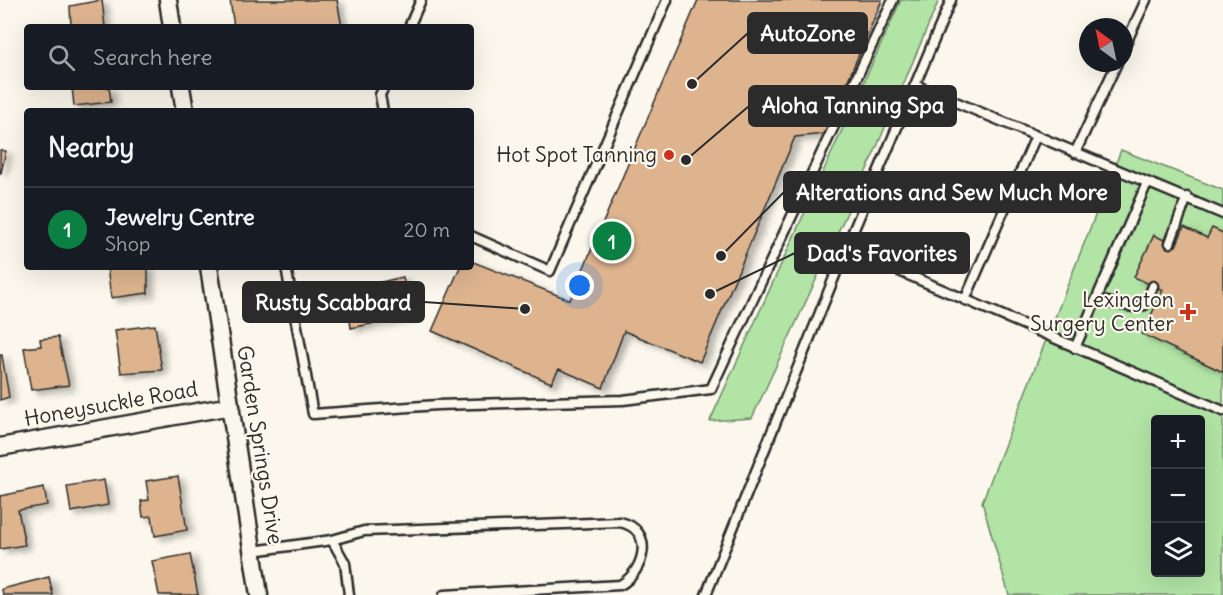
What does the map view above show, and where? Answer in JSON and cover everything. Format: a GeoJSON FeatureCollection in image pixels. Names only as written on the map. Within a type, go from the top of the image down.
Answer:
{"type":"FeatureCollection","features":[{"type":"Feature","properties":{"kind":"street"},"geometry":{"type":"LineString","coordinates":[[168,0],[172,24]]}},
{"type":"Feature","properties":{"kind":"street"},"geometry":{"type":"LineString","coordinates":[[182,90],[184,108]]}},
{"type":"Feature","properties":{"kind":"street","name":"Garden Springs Drive"},"geometry":{"type":"LineString","coordinates":[[209,270],[260,595]]}},
{"type":"Feature","properties":{"kind":"street","name":"Honeysuckle Road"},"geometry":{"type":"LineString","coordinates":[[0,447],[231,406]]}},
{"type":"Feature","properties":{"kind":"lane"},"geometry":{"type":"LineString","coordinates":[[410,24],[421,0]]}},
{"type":"Feature","properties":{"kind":"lane"},"geometry":{"type":"LineString","coordinates":[[474,237],[550,271],[667,0]]}},
{"type":"Feature","properties":{"kind":"lane"},"geometry":{"type":"LineString","coordinates":[[287,270],[313,414],[436,405],[623,400],[711,388],[893,0]]}},
{"type":"Feature","properties":{"kind":"lane"},"geometry":{"type":"LineString","coordinates":[[706,595],[846,248],[951,0]]}},
{"type":"Feature","properties":{"kind":"lane"},"geometry":{"type":"LineString","coordinates":[[1133,28],[1146,0]]}},
{"type":"Feature","properties":{"kind":"lane"},"geometry":{"type":"LineString","coordinates":[[1075,153],[1113,72]]}},
{"type":"Feature","properties":{"kind":"lane"},"geometry":{"type":"LineString","coordinates":[[915,85],[1223,214]]}},
{"type":"Feature","properties":{"kind":"lane"},"geometry":{"type":"LineString","coordinates":[[383,90],[381,95],[383,108]]}},
{"type":"Feature","properties":{"kind":"lane"},"geometry":{"type":"LineString","coordinates":[[966,300],[1036,136]]}},
{"type":"Feature","properties":{"kind":"lane"},"geometry":{"type":"LineString","coordinates":[[1075,348],[1147,183]]}},
{"type":"Feature","properties":{"kind":"lane"},"geometry":{"type":"LineString","coordinates":[[1170,243],[1187,197]]}},
{"type":"Feature","properties":{"kind":"lane"},"geometry":{"type":"LineString","coordinates":[[846,248],[1223,411]]}},
{"type":"Feature","properties":{"kind":"lane"},"geometry":{"type":"LineString","coordinates":[[1096,300],[1134,307],[1145,305],[1153,286]]}},
{"type":"Feature","properties":{"kind":"lane"},"geometry":{"type":"LineString","coordinates":[[253,550],[332,540],[364,531],[620,522],[634,529],[644,545],[643,555],[634,573],[620,585],[444,595]]}},
{"type":"Feature","properties":{"kind":"lane"},"geometry":{"type":"LineString","coordinates":[[332,540],[345,563],[350,595]]}},
{"type":"Feature","properties":{"kind":"green space"},"geometry":{"type":"Polygon","coordinates":[[[901,0],[939,0],[870,163],[752,418],[710,421],[901,0]]]}},
{"type":"Feature","properties":{"kind":"green space"},"geometry":{"type":"Polygon","coordinates":[[[1121,150],[1223,190],[1223,595],[1009,595],[982,502],[1121,150]]]}},
{"type":"Feature","properties":{"kind":"building"},"geometry":{"type":"Polygon","coordinates":[[[102,0],[105,24],[71,24],[70,6],[102,0]]]}},
{"type":"Feature","properties":{"kind":"building"},"geometry":{"type":"Polygon","coordinates":[[[230,0],[337,0],[341,24],[234,24],[230,0]]]}},
{"type":"Feature","properties":{"kind":"building"},"geometry":{"type":"Polygon","coordinates":[[[698,0],[882,0],[825,134],[795,137],[700,362],[624,331],[603,388],[559,369],[551,383],[432,331],[459,270],[474,270],[474,262],[570,300],[698,0]]]}},
{"type":"Feature","properties":{"kind":"building"},"geometry":{"type":"Polygon","coordinates":[[[72,90],[109,90],[111,102],[74,106],[72,90]]]}},
{"type":"Feature","properties":{"kind":"building"},"geometry":{"type":"Polygon","coordinates":[[[0,150],[6,151],[1,173],[0,173],[0,150]]]}},
{"type":"Feature","properties":{"kind":"building","name":"Lexington Surgery Center"},"geometry":{"type":"Polygon","coordinates":[[[1184,227],[1207,238],[1212,228],[1223,233],[1223,372],[1142,334],[1163,290],[1134,277],[1154,235],[1176,246],[1184,227]]]}},
{"type":"Feature","properties":{"kind":"building"},"geometry":{"type":"Polygon","coordinates":[[[107,270],[148,270],[148,293],[111,298],[107,270]]]}},
{"type":"Feature","properties":{"kind":"building"},"geometry":{"type":"Polygon","coordinates":[[[403,277],[410,316],[351,328],[346,290],[403,277]]]}},
{"type":"Feature","properties":{"kind":"building"},"geometry":{"type":"Polygon","coordinates":[[[155,325],[162,370],[121,373],[115,330],[155,325]]]}},
{"type":"Feature","properties":{"kind":"building"},"geometry":{"type":"Polygon","coordinates":[[[58,337],[69,385],[31,390],[24,348],[41,346],[40,339],[58,337]]]}},
{"type":"Feature","properties":{"kind":"building"},"geometry":{"type":"Polygon","coordinates":[[[0,355],[2,355],[9,397],[0,400],[0,355]]]}},
{"type":"Feature","properties":{"kind":"building"},"geometry":{"type":"Polygon","coordinates":[[[178,476],[187,530],[155,536],[152,516],[143,517],[141,501],[149,500],[146,481],[178,476]]]}},
{"type":"Feature","properties":{"kind":"building"},"geometry":{"type":"Polygon","coordinates":[[[104,480],[108,505],[71,512],[67,486],[104,480]]]}},
{"type":"Feature","properties":{"kind":"building"},"geometry":{"type":"Polygon","coordinates":[[[44,487],[47,505],[18,510],[25,545],[0,549],[0,496],[44,487]]]}},
{"type":"Feature","properties":{"kind":"building"},"geometry":{"type":"Polygon","coordinates":[[[190,554],[198,595],[159,595],[152,561],[190,554]]]}},
{"type":"Feature","properties":{"kind":"building"},"geometry":{"type":"Polygon","coordinates":[[[49,577],[53,595],[3,595],[2,589],[49,577]]]}},
{"type":"Feature","properties":{"kind":"place","name":"AutoZone"},"geometry":{"type":"Point","coordinates":[692,84]}},
{"type":"Feature","properties":{"kind":"place","name":"Hot Spot Tanning"},"geometry":{"type":"Point","coordinates":[669,155]}},
{"type":"Feature","properties":{"kind":"place","name":"Aloha Tanning Spa"},"geometry":{"type":"Point","coordinates":[686,160]}},
{"type":"Feature","properties":{"kind":"place","name":"Jewelry Centre"},"geometry":{"type":"Point","coordinates":[612,241]}},
{"type":"Feature","properties":{"kind":"place","name":"Alterations and Sew Much More"},"geometry":{"type":"Point","coordinates":[721,256]}},
{"type":"Feature","properties":{"kind":"place","name":"Dad's Favorites"},"geometry":{"type":"Point","coordinates":[710,294]}},
{"type":"Feature","properties":{"kind":"place","name":"Rusty Scabbard"},"geometry":{"type":"Point","coordinates":[525,309]}},
{"type":"Feature","properties":{"kind":"place","name":"Lexington Surgery Center"},"geometry":{"type":"Point","coordinates":[1188,312]}}]}
